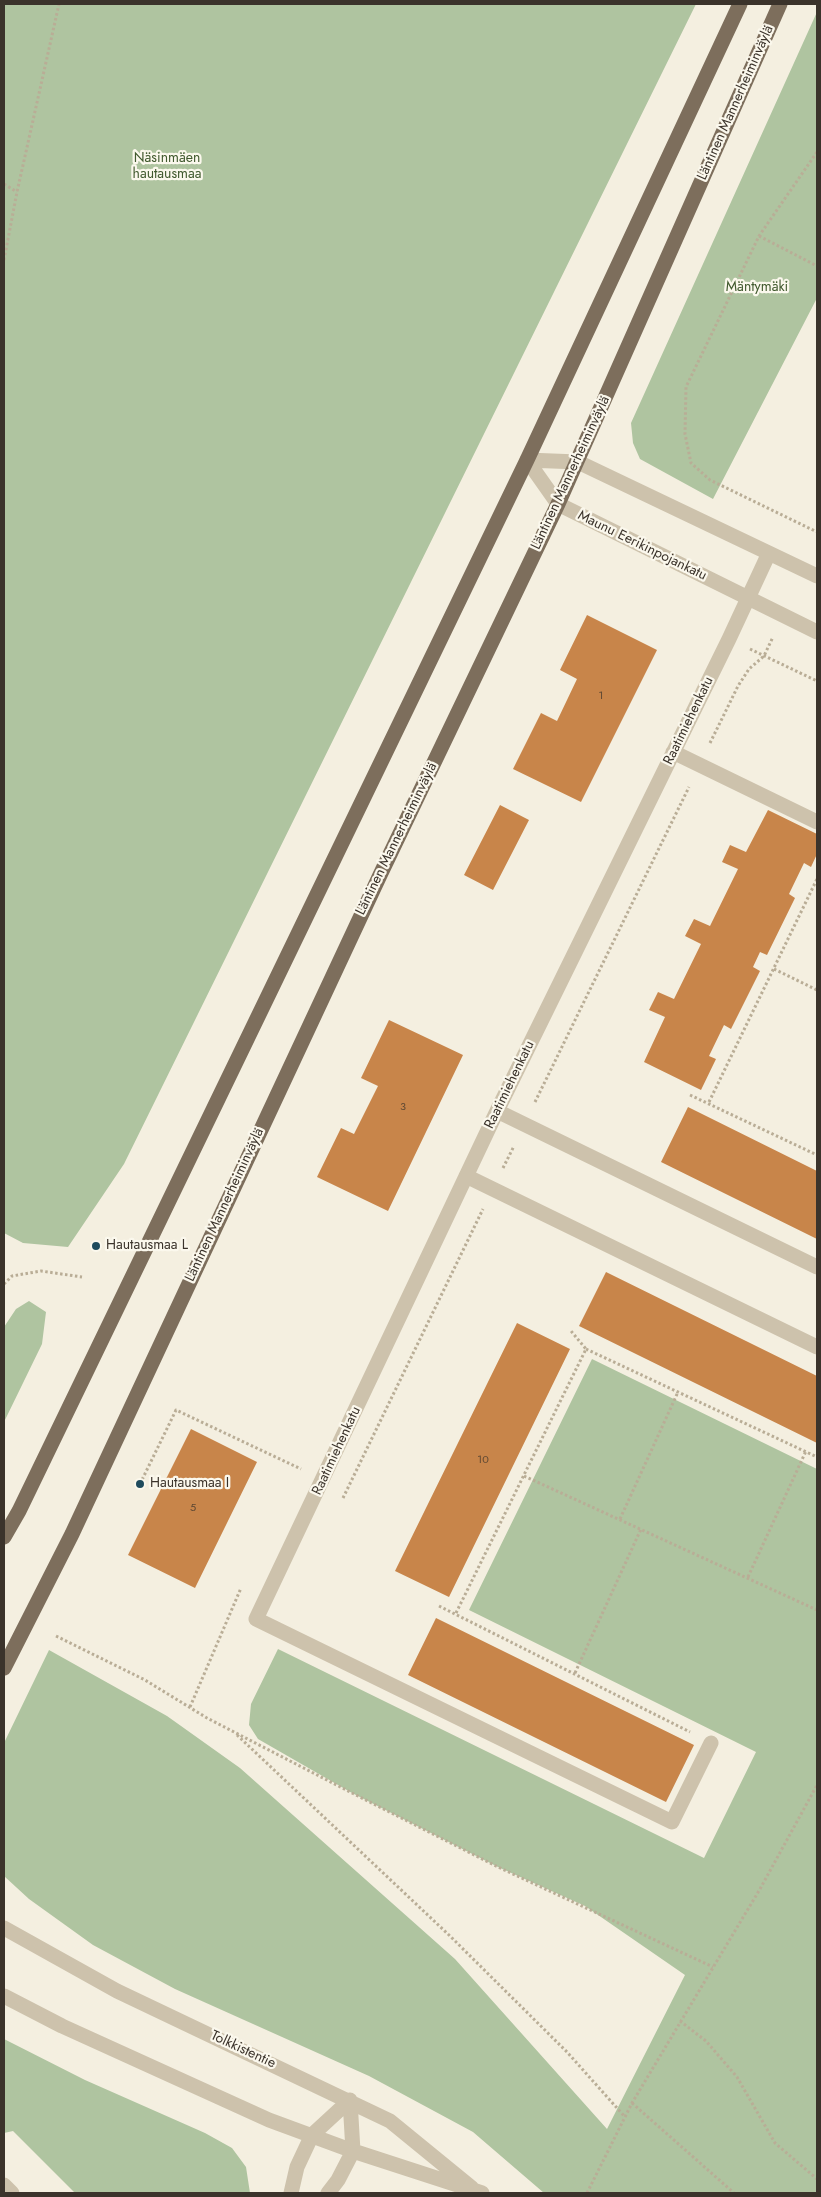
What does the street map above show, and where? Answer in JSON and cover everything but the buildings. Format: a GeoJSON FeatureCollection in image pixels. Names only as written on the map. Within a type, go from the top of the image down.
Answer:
{"type":"FeatureCollection","features":[{"type":"Feature","properties":{"kind":"main road"},"geometry":{"type":"LineString","coordinates":[[4,1537],[23,1502],[527,460],[740,4]]}},
{"type":"Feature","properties":{"kind":"main road","name":"Läntinen Mannerheiminväylä"},"geometry":{"type":"LineString","coordinates":[[4,1668],[72,1534],[380,873],[578,462],[780,4]]}},
{"type":"Feature","properties":{"kind":"street"},"geometry":{"type":"LineString","coordinates":[[527,460],[578,462],[817,576]]}},
{"type":"Feature","properties":{"kind":"street","name":"Maunu Eerikinpojankatu"},"geometry":{"type":"LineString","coordinates":[[527,460],[558,504],[817,632]]}},
{"type":"Feature","properties":{"kind":"street","name":"Raatimiehenkatu"},"geometry":{"type":"LineString","coordinates":[[711,1743],[672,1822],[256,1619],[497,1111],[749,598],[769,553]]}},
{"type":"Feature","properties":{"kind":"street"},"geometry":{"type":"LineString","coordinates":[[673,752],[817,822]]}},
{"type":"Feature","properties":{"kind":"street"},"geometry":{"type":"LineString","coordinates":[[497,1111],[817,1267]]}},
{"type":"Feature","properties":{"kind":"street"},"geometry":{"type":"LineString","coordinates":[[466,1176],[817,1347]]}},
{"type":"Feature","properties":{"kind":"street","name":"Tolkkistentie"},"geometry":{"type":"LineString","coordinates":[[4,1928],[117,1991],[350,2100],[390,2121],[477,2191]]}},
{"type":"Feature","properties":{"kind":"street","name":"Tolkkistentie"},"geometry":{"type":"LineString","coordinates":[[4,1996],[62,2026],[269,2120],[353,2151],[477,2191]]}},
{"type":"Feature","properties":{"kind":"street"},"geometry":{"type":"LineString","coordinates":[[291,2193],[297,2167],[312,2135],[350,2100]]}},
{"type":"Feature","properties":{"kind":"street"},"geometry":{"type":"LineString","coordinates":[[328,2193],[338,2180],[353,2151],[350,2100]]}},
{"type":"Feature","properties":{"kind":"street"},"geometry":{"type":"LineString","coordinates":[[4,2185],[12,2193]]}},
{"type":"Feature","properties":{"kind":"path"},"geometry":{"type":"LineString","coordinates":[[4,260],[16,192],[59,4]]}},
{"type":"Feature","properties":{"kind":"path"},"geometry":{"type":"LineString","coordinates":[[817,152],[759,236],[686,387],[685,434],[691,463],[710,480],[817,532]]}},
{"type":"Feature","properties":{"kind":"path"},"geometry":{"type":"LineString","coordinates":[[4,184],[16,192]]}},
{"type":"Feature","properties":{"kind":"path"},"geometry":{"type":"LineString","coordinates":[[759,236],[817,266]]}},
{"type":"Feature","properties":{"kind":"path"},"geometry":{"type":"LineString","coordinates":[[729,639],[817,681]]}},
{"type":"Feature","properties":{"kind":"path"},"geometry":{"type":"LineString","coordinates":[[709,1102],[817,879]]}},
{"type":"Feature","properties":{"kind":"path"},"geometry":{"type":"LineString","coordinates":[[774,969],[817,990]]}},
{"type":"Feature","properties":{"kind":"path"},"geometry":{"type":"LineString","coordinates":[[690,1096],[709,1102],[817,1155]]}},
{"type":"Feature","properties":{"kind":"path"},"geometry":{"type":"LineString","coordinates":[[4,1284],[12,1276],[41,1271],[82,1277]]}},
{"type":"Feature","properties":{"kind":"path"},"geometry":{"type":"LineString","coordinates":[[571,1331],[586,1349],[817,1457]]}},
{"type":"Feature","properties":{"kind":"path"},"geometry":{"type":"LineString","coordinates":[[456,1613],[586,1349]]}},
{"type":"Feature","properties":{"kind":"path"},"geometry":{"type":"LineString","coordinates":[[620,1519],[678,1392]]}},
{"type":"Feature","properties":{"kind":"path"},"geometry":{"type":"LineString","coordinates":[[140,1484],[176,1410],[301,1469]]}},
{"type":"Feature","properties":{"kind":"path"},"geometry":{"type":"LineString","coordinates":[[748,1578],[806,1451]]}},
{"type":"Feature","properties":{"kind":"path"},"geometry":{"type":"LineString","coordinates":[[524,1476],[817,1610]]}},
{"type":"Feature","properties":{"kind":"path"},"geometry":{"type":"LineString","coordinates":[[575,1673],[641,1529]]}},
{"type":"Feature","properties":{"kind":"path"},"geometry":{"type":"LineString","coordinates":[[439,1606],[711,1743]]}},
{"type":"Feature","properties":{"kind":"path"},"geometry":{"type":"LineString","coordinates":[[56,1636],[145,1680],[233,1731],[498,1866],[713,1967]]}},
{"type":"Feature","properties":{"kind":"path"},"geometry":{"type":"LineString","coordinates":[[233,1731],[457,1943],[567,2052],[625,2117]]}},
{"type":"Feature","properties":{"kind":"path"},"geometry":{"type":"LineString","coordinates":[[587,2193],[632,2103],[760,1889],[817,1785]]}},
{"type":"Feature","properties":{"kind":"path"},"geometry":{"type":"LineString","coordinates":[[680,2021],[706,2041],[737,2078],[775,2143],[817,2179]]}},
{"type":"Feature","properties":{"kind":"path"},"geometry":{"type":"LineString","coordinates":[[632,2103],[734,2193]]}},
{"type":"Feature","properties":{"kind":"green space","name":"Näsinmäen hautausmaa"},"geometry":{"type":"Polygon","coordinates":[[[4,4],[696,4],[124,1164],[68,1247],[23,1243],[4,1233],[4,4]]]}},
{"type":"Feature","properties":{"kind":"green space","name":"Mäntymäki"},"geometry":{"type":"Polygon","coordinates":[[[817,12],[817,298],[713,499],[640,459],[633,443],[631,423],[817,12]]]}},
{"type":"Feature","properties":{"kind":"green space"},"geometry":{"type":"Polygon","coordinates":[[[29,1301],[46,1312],[42,1344],[4,1422],[4,1327],[16,1309],[29,1301]]]}},
{"type":"Feature","properties":{"kind":"green space"},"geometry":{"type":"Polygon","coordinates":[[[592,1359],[817,1469],[817,2193],[544,2193],[473,2132],[369,2076],[175,1989],[93,1945],[29,1899],[4,1876],[4,1743],[49,1650],[167,1716],[240,1768],[455,1959],[607,2129],[685,1975],[585,1906],[498,1867],[352,1793],[258,1739],[249,1725],[251,1704],[278,1649],[704,1858],[756,1752],[469,1610],[592,1359]]]}},
{"type":"Feature","properties":{"kind":"green space"},"geometry":{"type":"Polygon","coordinates":[[[4,2039],[85,2080],[205,2133],[232,2148],[246,2167],[250,2193],[75,2193],[13,2131],[4,2133],[4,2039]]]}},
{"type":"Feature","properties":{"kind":"place","name":"Hautausmaa L"},"geometry":{"type":"Point","coordinates":[96,1246]}},
{"type":"Feature","properties":{"kind":"place","name":"Hautausmaa I"},"geometry":{"type":"Point","coordinates":[140,1484]}}]}
